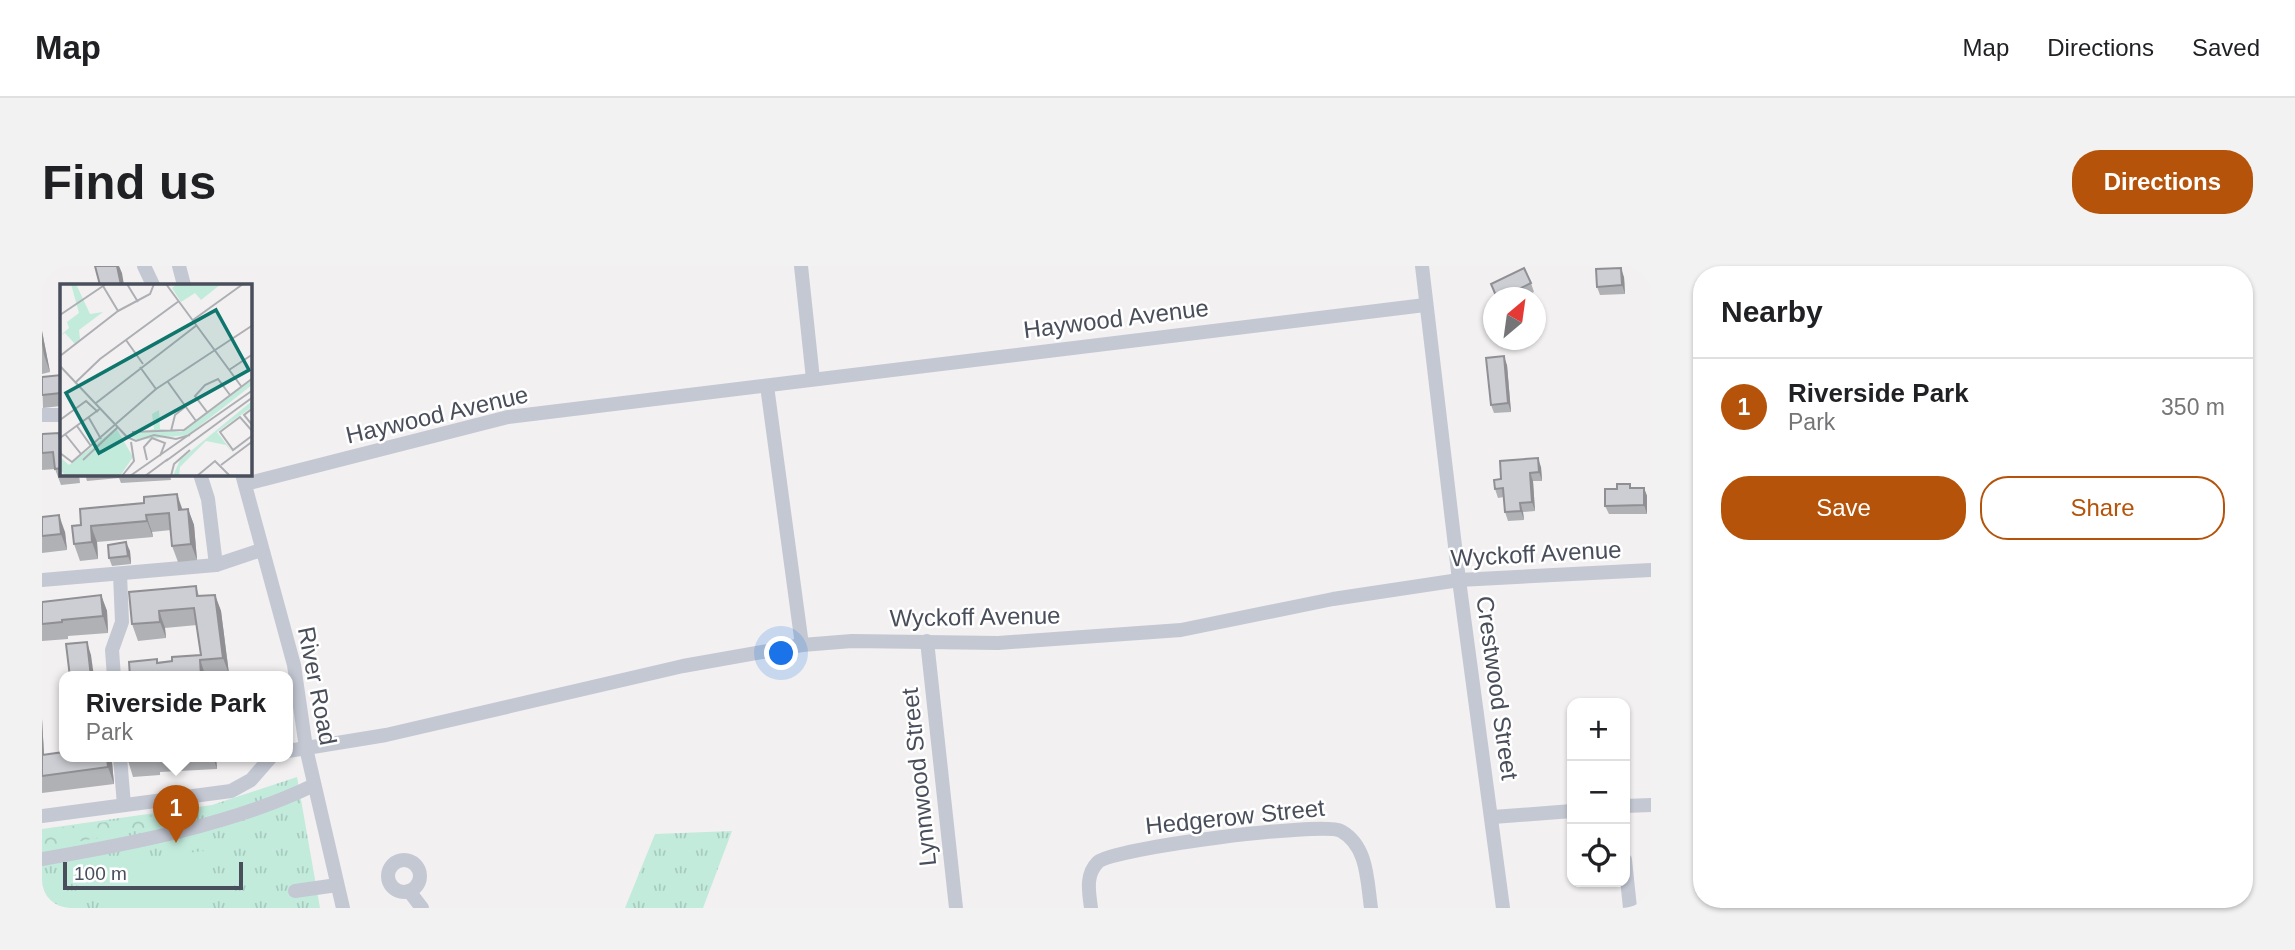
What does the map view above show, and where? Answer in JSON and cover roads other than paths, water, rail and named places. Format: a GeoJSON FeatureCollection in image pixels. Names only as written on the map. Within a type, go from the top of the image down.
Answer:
{"type":"FeatureCollection","features":[{"type":"Feature","properties":{"kind":"street"},"geometry":{"type":"LineString","coordinates":[[144,266],[153,284]]}},
{"type":"Feature","properties":{"kind":"street"},"geometry":{"type":"LineString","coordinates":[[179,266],[184,284]]}},
{"type":"Feature","properties":{"kind":"street"},"geometry":{"type":"LineString","coordinates":[[801,266],[813,379]]}},
{"type":"Feature","properties":{"kind":"street","name":"Crestwood Street"},"geometry":{"type":"LineString","coordinates":[[1422,266],[1459,580],[1493,817],[1503,908]]}},
{"type":"Feature","properties":{"kind":"street","name":"Haywood Avenue"},"geometry":{"type":"LineString","coordinates":[[244,479],[508,417],[1425,305]]}},
{"type":"Feature","properties":{"kind":"street"},"geometry":{"type":"LineString","coordinates":[[766,387],[802,645]]}},
{"type":"Feature","properties":{"kind":"street"},"geometry":{"type":"LineString","coordinates":[[42,415],[60,415]]}},
{"type":"Feature","properties":{"kind":"street"},"geometry":{"type":"LineString","coordinates":[[201,476],[208,499],[216,565]]}},
{"type":"Feature","properties":{"kind":"street","name":"River Road"},"geometry":{"type":"LineString","coordinates":[[244,479],[294,666],[306,748],[343,908]]}},
{"type":"Feature","properties":{"kind":"street"},"geometry":{"type":"LineString","coordinates":[[42,580],[216,565],[261,550]]}},
{"type":"Feature","properties":{"kind":"street","name":"Wyckoff Avenue"},"geometry":{"type":"LineString","coordinates":[[293,750],[386,735],[683,666],[802,645],[1043,641],[1181,630],[1333,598],[1459,580],[1651,570]]}},
{"type":"Feature","properties":{"kind":"street"},"geometry":{"type":"LineString","coordinates":[[114,671],[112,650],[122,622],[120,574]]}},
{"type":"Feature","properties":{"kind":"street","name":"Lynnwood Street"},"geometry":{"type":"LineString","coordinates":[[927,641],[956,908]]}},
{"type":"Feature","properties":{"kind":"street"},"geometry":{"type":"LineString","coordinates":[[120,762],[124,805]]}},
{"type":"Feature","properties":{"kind":"street"},"geometry":{"type":"LineString","coordinates":[[42,816],[231,791],[251,780],[267,762]]}},
{"type":"Feature","properties":{"kind":"street"},"geometry":{"type":"LineString","coordinates":[[42,859],[116,847],[283,806],[314,785]]}},
{"type":"Feature","properties":{"kind":"street"},"geometry":{"type":"LineString","coordinates":[[1630,806],[1651,805]]}},
{"type":"Feature","properties":{"kind":"street"},"geometry":{"type":"LineString","coordinates":[[1493,817],[1567,811]]}},
{"type":"Feature","properties":{"kind":"street","name":"Hedgerow Street"},"geometry":{"type":"LineString","coordinates":[[1091,908],[1088,877],[1099,862],[1116,854],[1226,837],[1318,828],[1340,830],[1357,844],[1366,871],[1371,908]]}},
{"type":"Feature","properties":{"kind":"street"},"geometry":{"type":"LineString","coordinates":[[295,891],[337,885]]}},
{"type":"Feature","properties":{"kind":"street"},"geometry":{"type":"LineString","coordinates":[[1628,887],[1630,908]]}},
{"type":"Feature","properties":{"kind":"street"},"geometry":{"type":"LineString","coordinates":[[409,891],[422,908]]}},
{"type":"Feature","properties":{"kind":"place","name":"Riverside Park"},"geometry":{"type":"Point","coordinates":[176,843]}}]}
